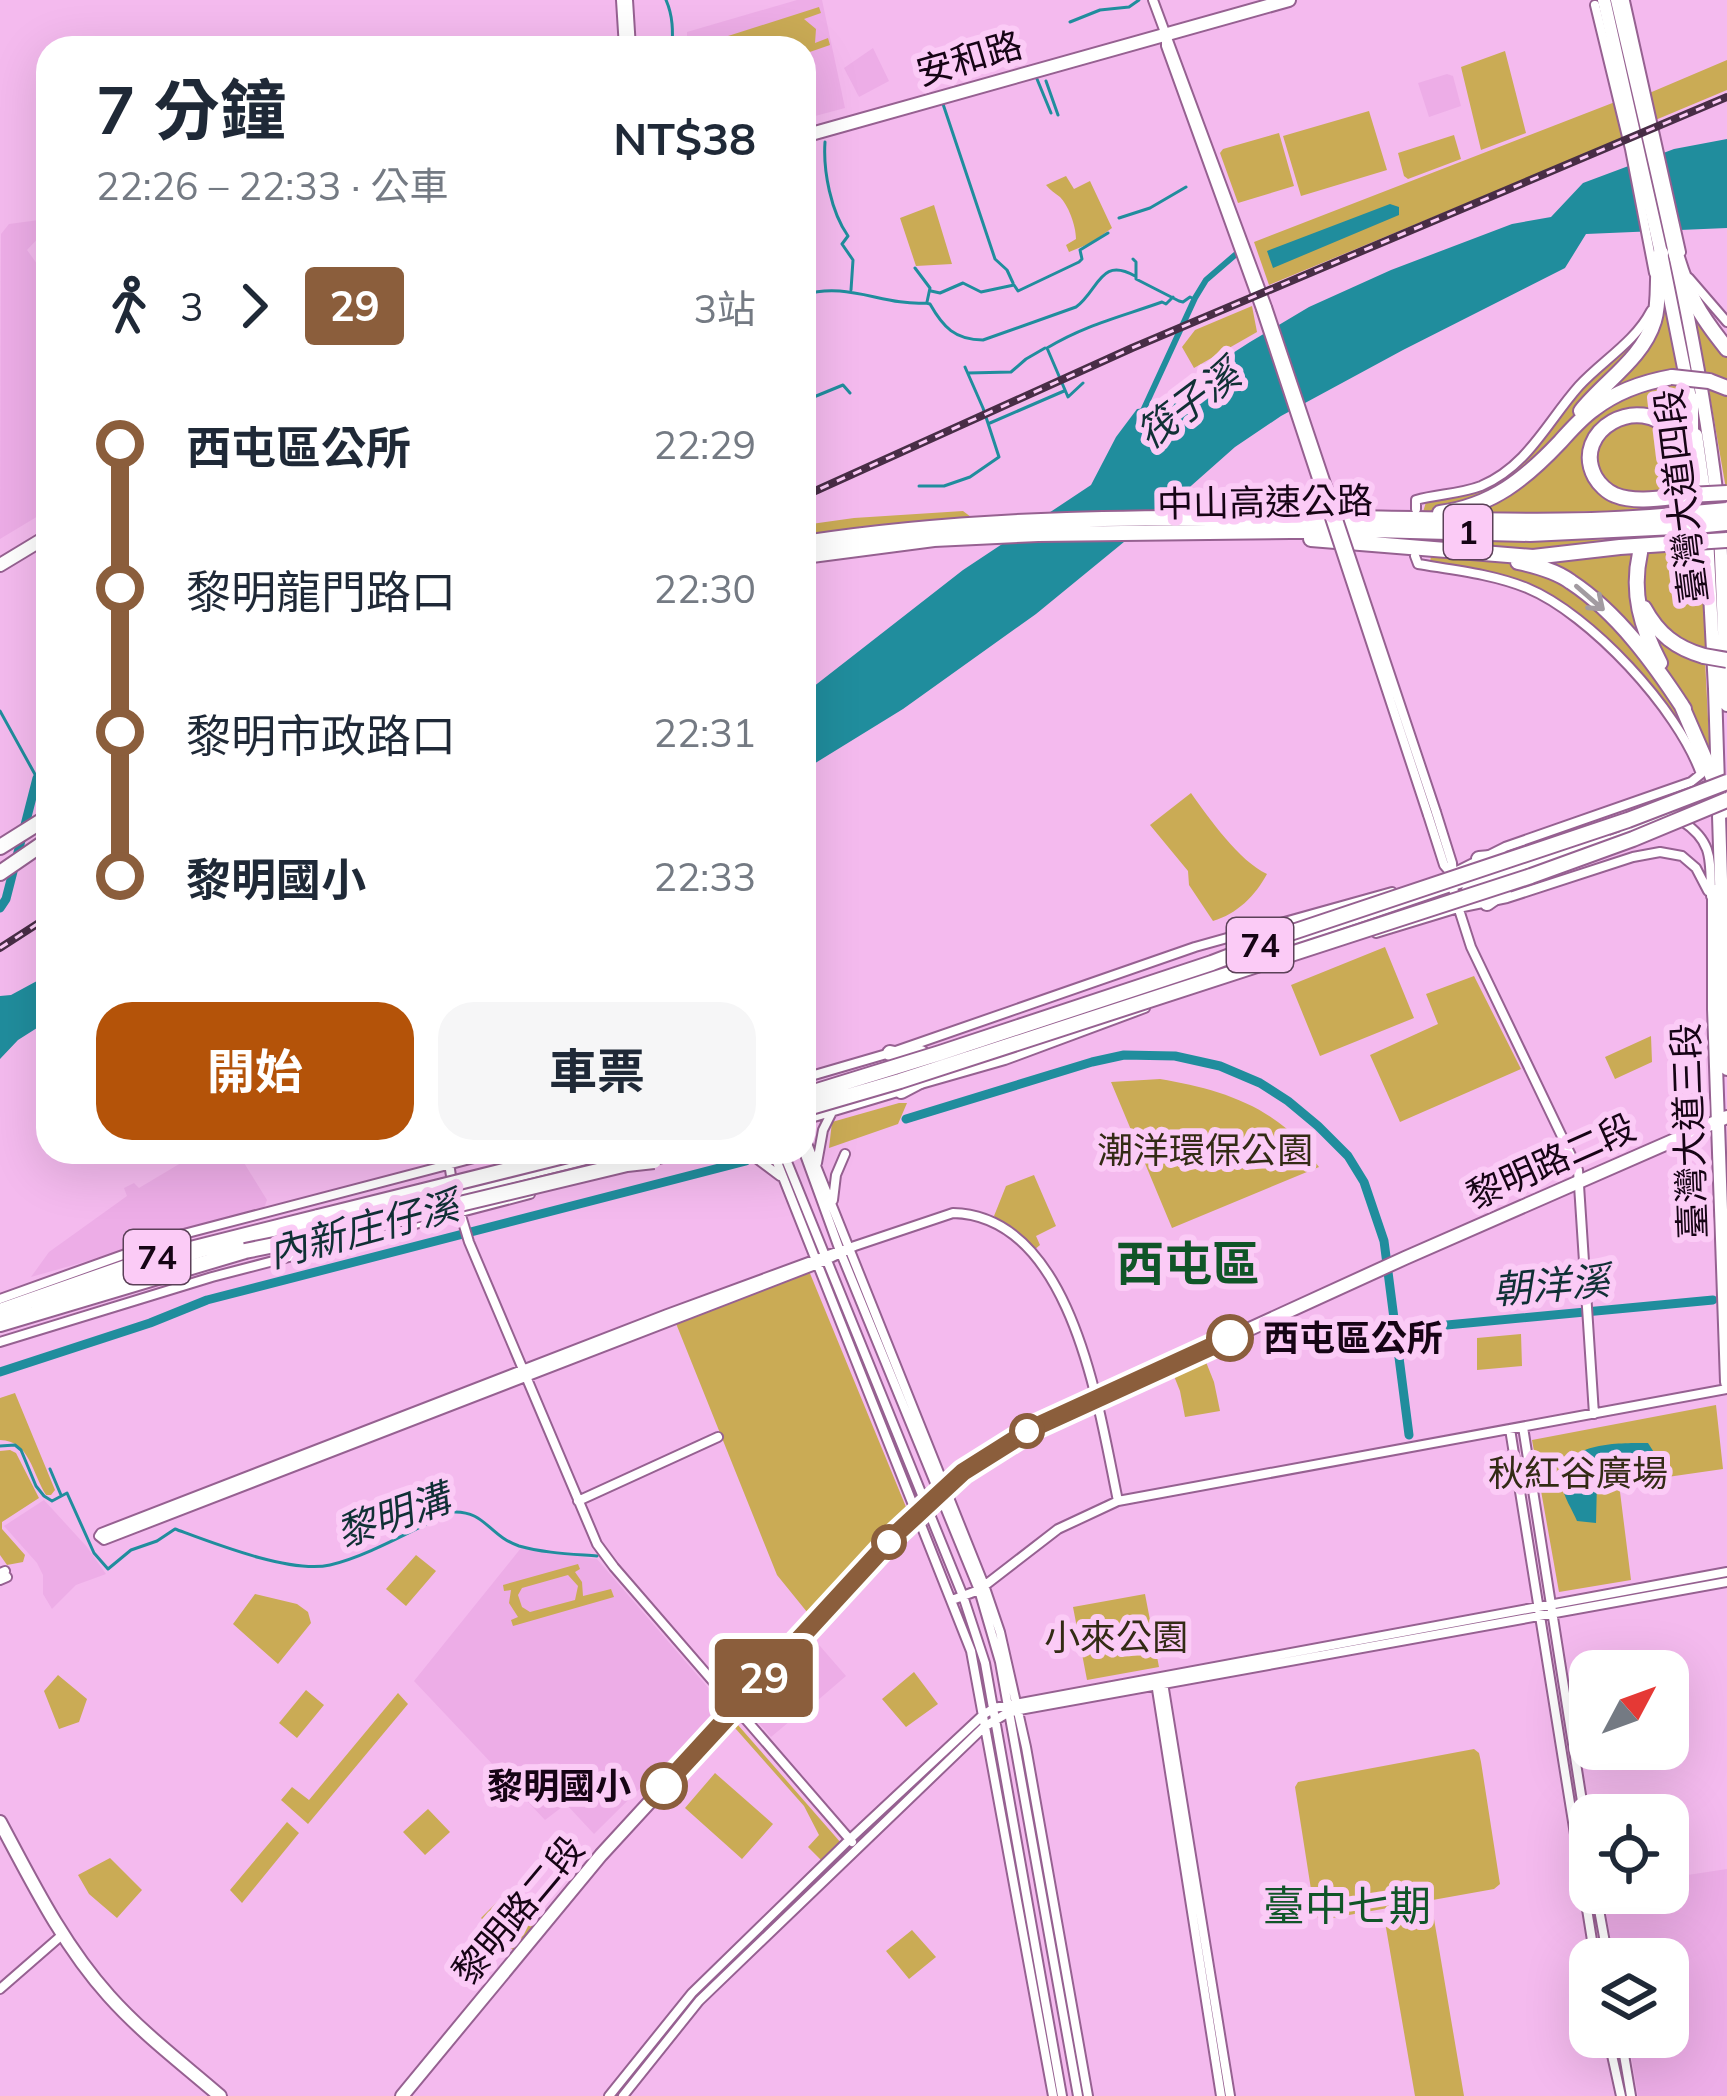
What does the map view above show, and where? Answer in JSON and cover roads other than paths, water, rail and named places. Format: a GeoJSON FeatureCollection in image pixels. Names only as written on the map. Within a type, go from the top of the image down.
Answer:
{"type":"FeatureCollection","features":[{"type":"Feature","properties":{"kind":"highway"},"geometry":{"type":"LineString","coordinates":[[1666,250],[1702,318],[1724,345]]}},
{"type":"Feature","properties":{"kind":"highway"},"geometry":{"type":"LineString","coordinates":[[1537,467],[1588,401],[1648,336],[1658,302],[1658,264],[1666,250]]}},
{"type":"Feature","properties":{"kind":"highway"},"geometry":{"type":"LineString","coordinates":[[1350,518],[1461,510],[1496,497],[1537,467],[1591,410],[1632,388],[1672,376],[1727,388]]}},
{"type":"Feature","properties":{"kind":"highway"},"geometry":{"type":"LineString","coordinates":[[1681,494],[1691,456],[1690,399]]}},
{"type":"Feature","properties":{"kind":"highway"},"geometry":{"type":"LineString","coordinates":[[1681,494],[1681,458],[1671,431],[1640,415],[1605,425],[1590,458],[1593,473],[1614,495],[1634,499],[1727,493]]}},
{"type":"Feature","properties":{"kind":"highway","name":"中山高速公路"},"geometry":{"type":"LineString","coordinates":[[1175,526],[1350,518],[1612,519],[1695,527],[1727,510]]}},
{"type":"Feature","properties":{"kind":"highway","name":"中山高速公路"},"geometry":{"type":"LineString","coordinates":[[816,554],[1052,520],[1240,531],[1530,534],[1727,523]]}},
{"type":"Feature","properties":{"kind":"highway"},"geometry":{"type":"LineString","coordinates":[[1240,531],[1555,556],[1695,527],[1727,540]]}},
{"type":"Feature","properties":{"kind":"highway","name":"中山高速公路"},"geometry":{"type":"LineString","coordinates":[[816,542],[969,532]]}},
{"type":"Feature","properties":{"kind":"highway"},"geometry":{"type":"LineString","coordinates":[[1480,859],[1502,857],[1714,779],[1640,616],[1636,577],[1643,552],[1640,576],[1646,613],[1669,640],[1688,652],[1727,660]]}},
{"type":"Feature","properties":{"kind":"highway"},"geometry":{"type":"LineString","coordinates":[[1484,553],[1541,568],[1585,592],[1631,638],[1684,709]]}},
{"type":"Feature","properties":{"kind":"highway"},"geometry":{"type":"LineString","coordinates":[[1726,633],[1727,623]]}},
{"type":"Feature","properties":{"kind":"highway"},"geometry":{"type":"LineString","coordinates":[[1625,831],[1700,800],[1709,774],[1699,744]]}},
{"type":"Feature","properties":{"kind":"highway","name":"74"},"geometry":{"type":"LineString","coordinates":[[1212,970],[1287,934],[1628,820],[1714,779]]}},
{"type":"Feature","properties":{"kind":"highway","name":"74"},"geometry":{"type":"LineString","coordinates":[[816,1099],[900,1081],[1212,970],[1531,876],[1723,805]]}},
{"type":"Feature","properties":{"kind":"highway","name":"74"},"geometry":{"type":"LineString","coordinates":[[1486,903],[1504,890],[1702,819],[1723,805]]}},
{"type":"Feature","properties":{"kind":"highway"},"geometry":{"type":"LineString","coordinates":[[0,846],[36,835]]}},
{"type":"Feature","properties":{"kind":"highway"},"geometry":{"type":"LineString","coordinates":[[0,863],[36,838]]}},
{"type":"Feature","properties":{"kind":"highway"},"geometry":{"type":"LineString","coordinates":[[0,874],[36,840]]}},
{"type":"Feature","properties":{"kind":"highway"},"geometry":{"type":"LineString","coordinates":[[890,1053],[910,1057],[1106,992],[1212,970]]}},
{"type":"Feature","properties":{"kind":"highway"},"geometry":{"type":"LineString","coordinates":[[901,1091],[1205,984],[1212,970]]}},
{"type":"Feature","properties":{"kind":"highway"},"geometry":{"type":"LineString","coordinates":[[318,1217],[377,1194],[505,1164]]}},
{"type":"Feature","properties":{"kind":"highway","name":"74"},"geometry":{"type":"LineString","coordinates":[[0,1317],[143,1261],[532,1164]]}},
{"type":"Feature","properties":{"kind":"highway","name":"74"},"geometry":{"type":"LineString","coordinates":[[0,1317],[591,1164]]}},
{"type":"Feature","properties":{"kind":"highway"},"geometry":{"type":"LineString","coordinates":[[244,1251],[627,1164]]}},
{"type":"Feature","properties":{"kind":"main road","name":"安和路"},"geometry":{"type":"LineString","coordinates":[[816,133],[1289,0]]}},
{"type":"Feature","properties":{"kind":"main road"},"geometry":{"type":"LineString","coordinates":[[1598,2],[1619,6]]}},
{"type":"Feature","properties":{"kind":"main road","name":"臺灣大道四段"},"geometry":{"type":"LineString","coordinates":[[1619,6],[1648,142],[1704,489],[1727,1069]]}},
{"type":"Feature","properties":{"kind":"main road","name":"臺灣大道四段"},"geometry":{"type":"LineString","coordinates":[[1666,250],[1713,467],[1727,705]]}},
{"type":"Feature","properties":{"kind":"main road"},"geometry":{"type":"LineString","coordinates":[[0,565],[36,543]]}},
{"type":"Feature","properties":{"kind":"main road","name":"臺灣大道四段"},"geometry":{"type":"LineString","coordinates":[[1714,878],[1711,710],[1715,688]]}},
{"type":"Feature","properties":{"kind":"main road","name":"臺灣大道三段"},"geometry":{"type":"LineString","coordinates":[[1714,878],[1727,1385]]}},
{"type":"Feature","properties":{"kind":"main road","name":"黎明路二段"},"geometry":{"type":"LineString","coordinates":[[402,2096],[602,1855],[941,1490],[1016,1436],[1723,1118]]}},
{"type":"Feature","properties":{"kind":"main road"},"geometry":{"type":"LineString","coordinates":[[0,1822],[60,1937]]}},
{"type":"Feature","properties":{"kind":"main road"},"geometry":{"type":"LineString","coordinates":[[0,1839],[60,1937],[107,1994],[210,2094]]}},
{"type":"Feature","properties":{"kind":"street"},"geometry":{"type":"LineString","coordinates":[[624,0],[626,36]]}},
{"type":"Feature","properties":{"kind":"street"},"geometry":{"type":"LineString","coordinates":[[1153,0],[1264,308],[1452,863],[1458,908],[1472,947],[1578,1170],[1594,1414]]}},
{"type":"Feature","properties":{"kind":"street","name":"臺灣大道四段"},"geometry":{"type":"LineString","coordinates":[[1598,2],[1616,100],[1666,250]]}},
{"type":"Feature","properties":{"kind":"street","name":"臺灣大道四段"},"geometry":{"type":"LineString","coordinates":[[1619,6],[1666,250]]}},
{"type":"Feature","properties":{"kind":"street"},"geometry":{"type":"LineString","coordinates":[[1666,250],[1727,322]]}},
{"type":"Feature","properties":{"kind":"street"},"geometry":{"type":"LineString","coordinates":[[1416,508],[1416,500],[1481,485],[1521,460],[1580,385],[1647,319],[1666,250]]}},
{"type":"Feature","properties":{"kind":"street"},"geometry":{"type":"LineString","coordinates":[[1415,556],[1418,564],[1510,581],[1575,615],[1653,694],[1714,779]]}},
{"type":"Feature","properties":{"kind":"street"},"geometry":{"type":"LineString","coordinates":[[816,1075],[1196,947],[1452,874],[1505,848],[1699,778],[1714,779]]}},
{"type":"Feature","properties":{"kind":"street"},"geometry":{"type":"LineString","coordinates":[[1618,809],[1633,857]]}},
{"type":"Feature","properties":{"kind":"street"},"geometry":{"type":"LineString","coordinates":[[816,1100],[845,1094],[1668,819],[1699,832],[1709,854],[1713,946]]}},
{"type":"Feature","properties":{"kind":"street"},"geometry":{"type":"LineString","coordinates":[[816,1116],[1005,1060],[1218,982],[1660,851],[1674,852],[1696,868],[1710,896],[1713,946]]}},
{"type":"Feature","properties":{"kind":"street"},"geometry":{"type":"LineString","coordinates":[[816,1098],[1454,891]]}},
{"type":"Feature","properties":{"kind":"street"},"geometry":{"type":"LineString","coordinates":[[1084,1014],[1089,1029]]}},
{"type":"Feature","properties":{"kind":"street"},"geometry":{"type":"LineString","coordinates":[[816,1182],[823,1130],[833,1111]]}},
{"type":"Feature","properties":{"kind":"street"},"geometry":{"type":"LineString","coordinates":[[832,1208],[836,1175],[845,1154]]}},
{"type":"Feature","properties":{"kind":"street"},"geometry":{"type":"LineString","coordinates":[[0,1299],[190,1232],[445,1164]]}},
{"type":"Feature","properties":{"kind":"street"},"geometry":{"type":"LineString","coordinates":[[449,1164],[469,1242],[597,1544],[853,1844]]}},
{"type":"Feature","properties":{"kind":"street"},"geometry":{"type":"LineString","coordinates":[[0,1317],[204,1252],[301,1232],[554,1164]]}},
{"type":"Feature","properties":{"kind":"street"},"geometry":{"type":"LineString","coordinates":[[454,1191],[567,1164]]}},
{"type":"Feature","properties":{"kind":"street"},"geometry":{"type":"LineString","coordinates":[[0,1342],[212,1277],[461,1216],[643,1164]]}},
{"type":"Feature","properties":{"kind":"street"},"geometry":{"type":"LineString","coordinates":[[763,1164],[784,1180]]}},
{"type":"Feature","properties":{"kind":"street"},"geometry":{"type":"LineString","coordinates":[[778,1164],[821,1260]]}},
{"type":"Feature","properties":{"kind":"street"},"geometry":{"type":"LineString","coordinates":[[787,1164],[921,1508],[971,1651],[1053,2096]]}},
{"type":"Feature","properties":{"kind":"street"},"geometry":{"type":"LineString","coordinates":[[809,1164],[847,1250]]}},
{"type":"Feature","properties":{"kind":"street"},"geometry":{"type":"LineString","coordinates":[[817,1164],[981,1587],[1013,1707],[1088,2096]]}},
{"type":"Feature","properties":{"kind":"street"},"geometry":{"type":"LineString","coordinates":[[525,1373],[124,1533],[104,1540],[99,1536],[101,1533],[847,1250],[953,1213],[992,1220],[1033,1253],[1068,1305],[1097,1400],[1118,1501]]}},
{"type":"Feature","properties":{"kind":"street"},"geometry":{"type":"LineString","coordinates":[[952,1600],[981,1587],[1058,1529],[1118,1501],[1594,1414],[1727,1385]]}},
{"type":"Feature","properties":{"kind":"street"},"geometry":{"type":"LineString","coordinates":[[1522,1427],[1592,1938]]}},
{"type":"Feature","properties":{"kind":"street"},"geometry":{"type":"LineString","coordinates":[[1510,1429],[1579,1794]]}},
{"type":"Feature","properties":{"kind":"street"},"geometry":{"type":"LineString","coordinates":[[578,1502],[718,1437]]}},
{"type":"Feature","properties":{"kind":"street"},"geometry":{"type":"LineString","coordinates":[[921,1508],[963,1596],[985,1663],[1062,2096]]}},
{"type":"Feature","properties":{"kind":"street"},"geometry":{"type":"LineString","coordinates":[[622,2096],[699,2002],[983,1715],[1727,1572]]}},
{"type":"Feature","properties":{"kind":"street"},"geometry":{"type":"LineString","coordinates":[[1544,1610],[1727,1582]]}},
{"type":"Feature","properties":{"kind":"street"},"geometry":{"type":"LineString","coordinates":[[1159,1682],[1221,2096]]}},
{"type":"Feature","properties":{"kind":"street"},"geometry":{"type":"LineString","coordinates":[[1159,1682],[1230,2096]]}},
{"type":"Feature","properties":{"kind":"street"},"geometry":{"type":"LineString","coordinates":[[1013,1707],[1078,2096]]}},
{"type":"Feature","properties":{"kind":"street"},"geometry":{"type":"LineString","coordinates":[[609,2096],[692,1993],[995,1713]]}},
{"type":"Feature","properties":{"kind":"street"},"geometry":{"type":"LineString","coordinates":[[0,1989],[60,1937]]}},
{"type":"Feature","properties":{"kind":"street"},"geometry":{"type":"LineString","coordinates":[[1613,2058],[1621,2096]]}},
{"type":"Feature","properties":{"kind":"street"},"geometry":{"type":"LineString","coordinates":[[1625,2058],[1631,2096]]}},
{"type":"Feature","properties":{"kind":"water","name":"筏子溪"},"geometry":{"type":"Polygon","coordinates":[[[1727,139],[1727,228],[1586,234],[1565,268],[1281,416],[1235,447],[1036,614],[903,709],[816,763],[816,685],[963,570],[1091,485],[1137,409],[1157,407],[1197,376],[1309,307],[1512,224],[1551,217],[1583,183],[1674,149],[1727,139]]]}},
{"type":"Feature","properties":{"kind":"water"},"geometry":{"type":"Polygon","coordinates":[[[1390,204],[1399,207],[1399,215],[1273,268],[1267,251],[1390,204]]]}},
{"type":"Feature","properties":{"kind":"water"},"geometry":{"type":"Polygon","coordinates":[[[36,981],[36,1029],[0,1059],[0,996],[36,981]]]}},
{"type":"Feature","properties":{"kind":"water"},"geometry":{"type":"Polygon","coordinates":[[[1648,1443],[1657,1457],[1607,1465],[1597,1481],[1596,1523],[1577,1521],[1562,1485],[1570,1460],[1593,1448],[1648,1443]]]}},
{"type":"Feature","properties":{"kind":"waterway"},"geometry":{"type":"LineString","coordinates":[[666,0],[672,36]]}},
{"type":"Feature","properties":{"kind":"waterway"},"geometry":{"type":"LineString","coordinates":[[1070,22],[1100,10],[1129,7],[1139,0]]}},
{"type":"Feature","properties":{"kind":"waterway"},"geometry":{"type":"LineString","coordinates":[[1037,79],[1051,113]]}},
{"type":"Feature","properties":{"kind":"waterway"},"geometry":{"type":"LineString","coordinates":[[1046,81],[1058,115]]}},
{"type":"Feature","properties":{"kind":"waterway"},"geometry":{"type":"LineString","coordinates":[[943,104],[995,259],[1013,283]]}},
{"type":"Feature","properties":{"kind":"waterway"},"geometry":{"type":"LineString","coordinates":[[825,142],[829,191],[848,236],[842,244],[853,260],[851,290]]}},
{"type":"Feature","properties":{"kind":"waterway"},"geometry":{"type":"LineString","coordinates":[[1119,218],[1150,208],[1186,187]]}},
{"type":"Feature","properties":{"kind":"waterway"},"geometry":{"type":"LineString","coordinates":[[931,291],[940,293],[963,283],[981,292],[1014,285],[1018,291],[1079,262],[1080,250],[1108,233]]}},
{"type":"Feature","properties":{"kind":"waterway","name":"筏子溪"},"geometry":{"type":"LineString","coordinates":[[1141,415],[1195,298],[1206,280],[1235,255]]}},
{"type":"Feature","properties":{"kind":"waterway"},"geometry":{"type":"LineString","coordinates":[[1133,259],[1136,279],[1179,301],[1194,299]]}},
{"type":"Feature","properties":{"kind":"waterway"},"geometry":{"type":"LineString","coordinates":[[915,268],[930,288],[927,302]]}},
{"type":"Feature","properties":{"kind":"waterway"},"geometry":{"type":"LineString","coordinates":[[816,292],[930,304],[951,331],[983,340],[1076,307],[1114,270],[1135,276]]}},
{"type":"Feature","properties":{"kind":"waterway"},"geometry":{"type":"LineString","coordinates":[[1083,383],[1068,397],[1047,348],[1103,322],[1166,304],[1173,297]]}},
{"type":"Feature","properties":{"kind":"waterway"},"geometry":{"type":"LineString","coordinates":[[1063,377],[1160,334]]}},
{"type":"Feature","properties":{"kind":"waterway"},"geometry":{"type":"LineString","coordinates":[[968,373],[1011,372],[1045,348]]}},
{"type":"Feature","properties":{"kind":"waterway"},"geometry":{"type":"LineString","coordinates":[[919,486],[944,486],[970,477],[999,457],[965,367]]}},
{"type":"Feature","properties":{"kind":"waterway"},"geometry":{"type":"LineString","coordinates":[[816,396],[843,385],[850,393]]}},
{"type":"Feature","properties":{"kind":"waterway"},"geometry":{"type":"LineString","coordinates":[[990,423],[1064,391]]}},
{"type":"Feature","properties":{"kind":"waterway"},"geometry":{"type":"LineString","coordinates":[[0,711],[36,776]]}},
{"type":"Feature","properties":{"kind":"waterway"},"geometry":{"type":"LineString","coordinates":[[0,908],[36,782]]}},
{"type":"Feature","properties":{"kind":"waterway","name":"內新庄仔溪"},"geometry":{"type":"LineString","coordinates":[[906,1119],[1124,1055],[1175,1056],[1220,1066],[1260,1083],[1318,1126],[1348,1156],[1364,1182],[1384,1241],[1409,1435]]}},
{"type":"Feature","properties":{"kind":"waterway","name":"內新庄仔溪"},"geometry":{"type":"LineString","coordinates":[[0,1372],[207,1300],[734,1164]]}},
{"type":"Feature","properties":{"kind":"waterway","name":"朝洋溪"},"geometry":{"type":"LineString","coordinates":[[1394,1330],[1713,1300]]}},
{"type":"Feature","properties":{"kind":"waterway","name":"黎明溝"},"geometry":{"type":"LineString","coordinates":[[0,1446],[15,1445],[21,1450],[44,1496],[52,1501],[67,1493],[94,1553],[108,1569],[131,1550],[175,1529],[274,1561],[330,1565],[452,1512],[480,1519],[519,1546],[597,1556]]}},
{"type":"Feature","properties":{"kind":"waterway"},"geometry":{"type":"LineString","coordinates":[[50,1469],[61,1495]]}},
{"type":"Feature","properties":{"kind":"railway"},"geometry":{"type":"LineString","coordinates":[[816,491],[1132,348],[1727,97]]}},
{"type":"Feature","properties":{"kind":"railway"},"geometry":{"type":"LineString","coordinates":[[0,948],[36,925]]}},
{"type":"Feature","properties":{"kind":"place","name":"西屯區公所"},"geometry":{"type":"Point","coordinates":[1230,1338]}},
{"type":"Feature","properties":{"kind":"place","name":"黎明國小"},"geometry":{"type":"Point","coordinates":[664,1786]}},
{"type":"Feature","properties":{"kind":"district","name":"西屯區"},"geometry":{"type":"Point","coordinates":[1188,1264]}},
{"type":"Feature","properties":{"kind":"district","name":"臺中七期"},"geometry":{"type":"Point","coordinates":[1347,1906]}},
{"type":"Feature","properties":{"kind":"park label","name":"潮洋環保公園"},"geometry":{"type":"Point","coordinates":[1205,1150]}},
{"type":"Feature","properties":{"kind":"park label","name":"秋紅谷廣場"},"geometry":{"type":"Point","coordinates":[1578,1473]}},
{"type":"Feature","properties":{"kind":"park label","name":"小來公園"},"geometry":{"type":"Point","coordinates":[1116,1637]}}]}
